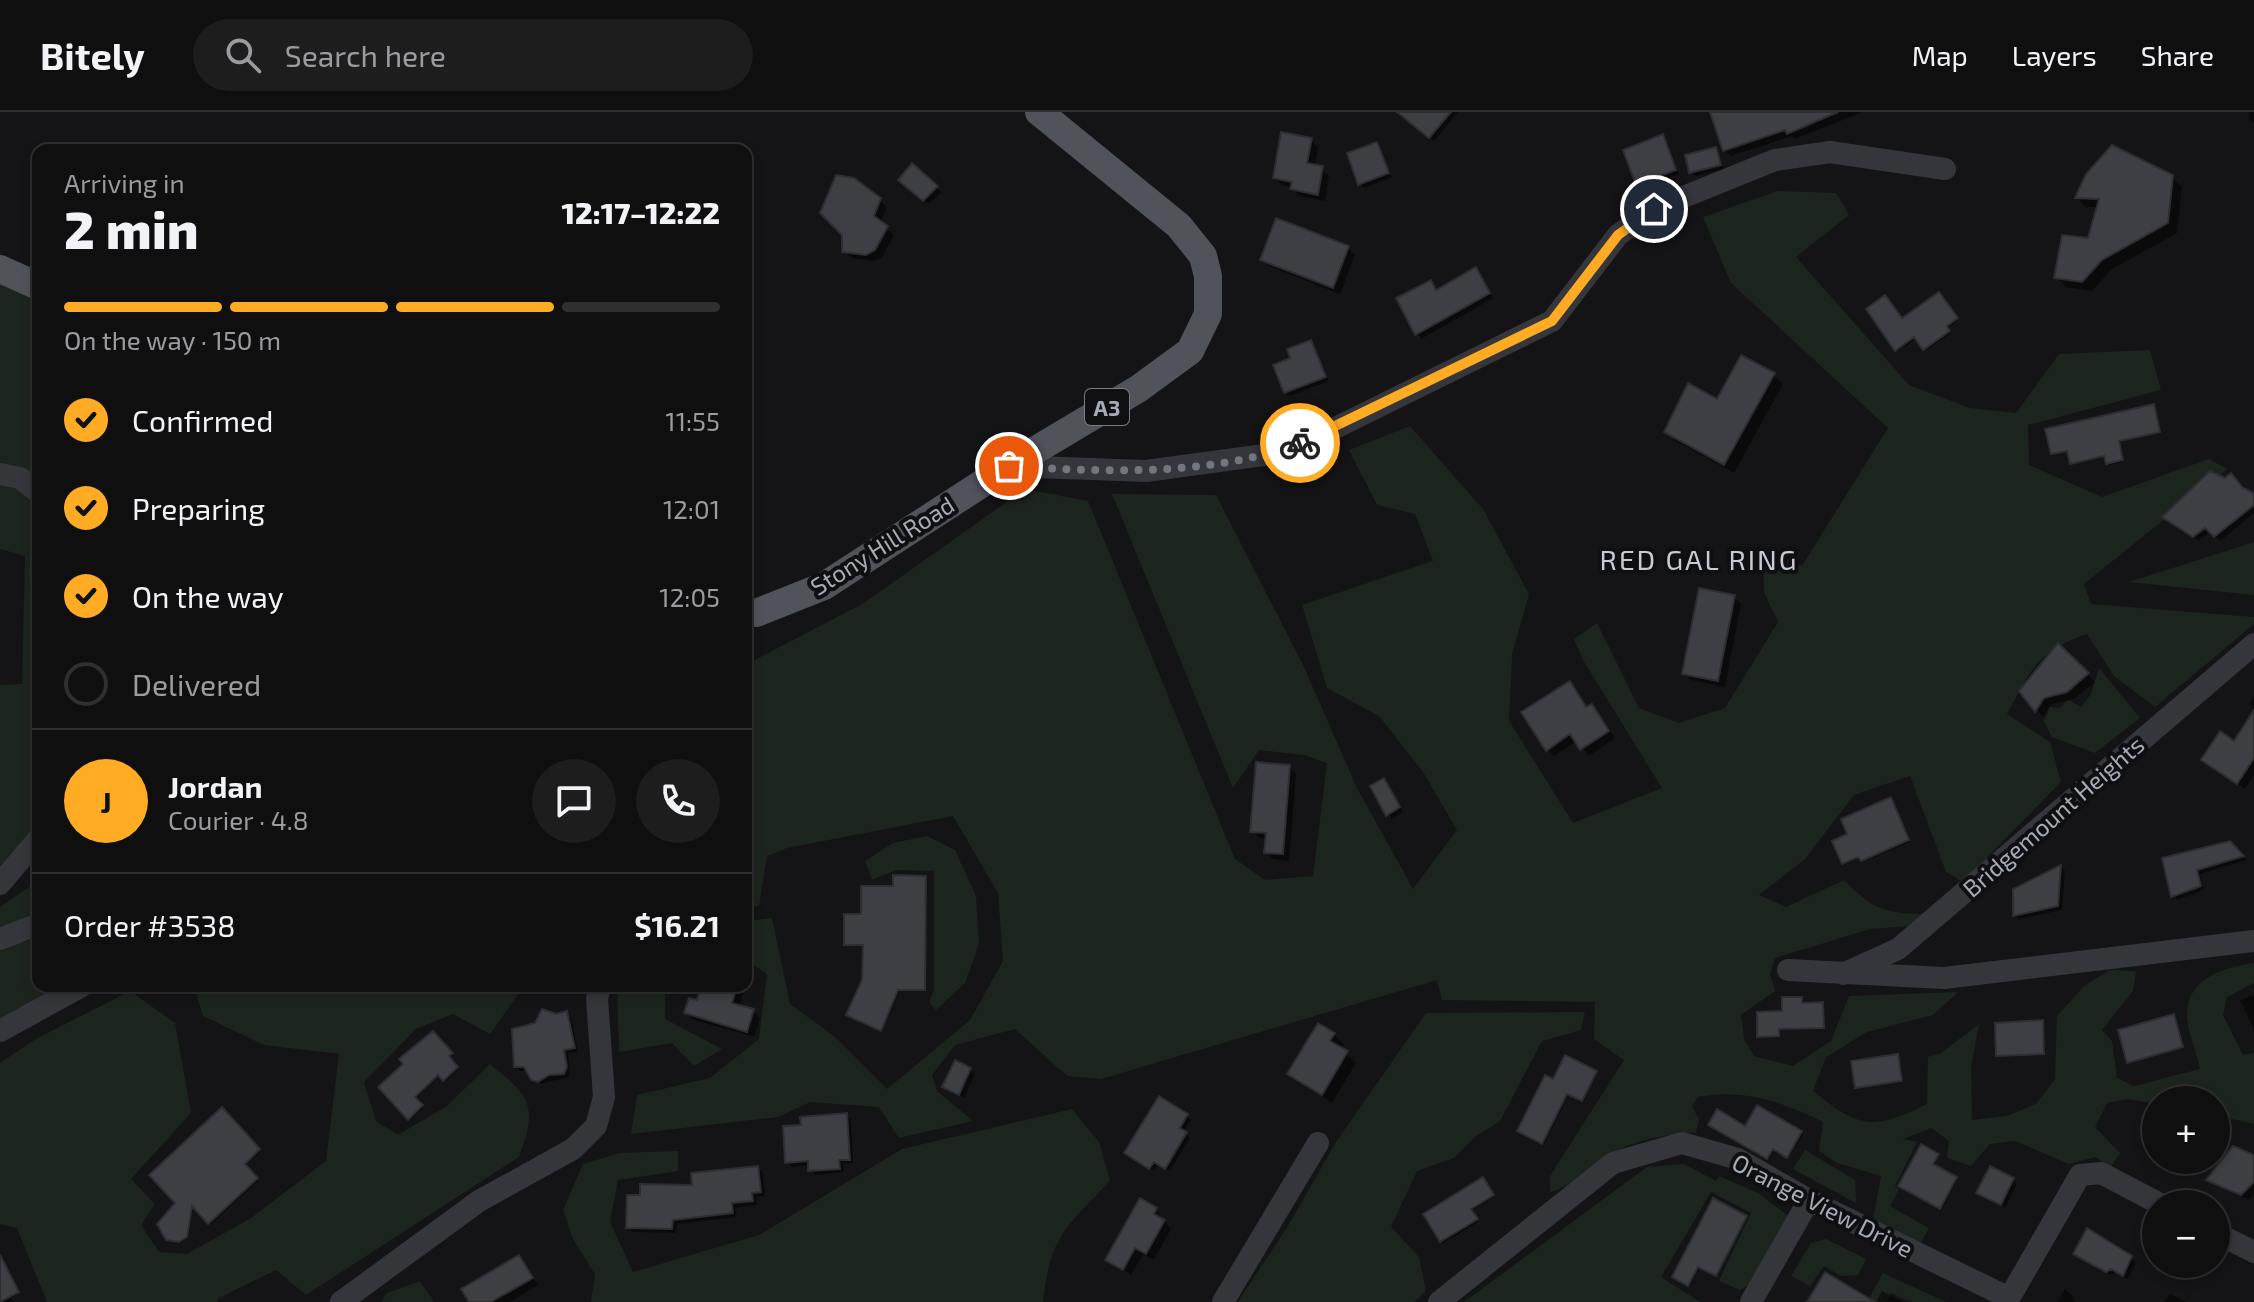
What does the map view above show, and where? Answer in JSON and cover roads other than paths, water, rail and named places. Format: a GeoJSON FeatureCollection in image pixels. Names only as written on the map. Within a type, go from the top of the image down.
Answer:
{"type":"FeatureCollection","features":[{"type":"Feature","properties":{"kind":"main road","name":"Stony Hill Road"},"geometry":{"type":"LineString","coordinates":[[752,613],[824,586],[1009,466],[1138,389],[1190,351],[1208,314],[1208,276],[1203,256],[1179,226],[1039,112]]}},
{"type":"Feature","properties":{"kind":"main road"},"geometry":{"type":"LineString","coordinates":[[0,269],[32,283]]}},
{"type":"Feature","properties":{"kind":"street"},"geometry":{"type":"LineString","coordinates":[[1009,466],[1146,471],[1272,454],[1323,434],[1552,321],[1618,235],[1654,209],[1775,160],[1830,152],[1945,169]]}},
{"type":"Feature","properties":{"kind":"street"},"geometry":{"type":"LineString","coordinates":[[0,474],[20,478],[32,487]]}},
{"type":"Feature","properties":{"kind":"street","name":"Bridgemount Heights"},"geometry":{"type":"LineString","coordinates":[[1843,974],[1898,949],[2254,644]]}},
{"type":"Feature","properties":{"kind":"street"},"geometry":{"type":"LineString","coordinates":[[0,884],[32,846]]}},
{"type":"Feature","properties":{"kind":"street"},"geometry":{"type":"LineString","coordinates":[[0,939],[32,926]]}},
{"type":"Feature","properties":{"kind":"street","name":"Bridgemount Heights"},"geometry":{"type":"LineString","coordinates":[[1788,970],[1944,978],[2254,941]]}},
{"type":"Feature","properties":{"kind":"street"},"geometry":{"type":"LineString","coordinates":[[0,1031],[71,992]]}},
{"type":"Feature","properties":{"kind":"street"},"geometry":{"type":"LineString","coordinates":[[341,1302],[479,1201],[573,1149],[596,1126],[604,1097],[599,992]]}},
{"type":"Feature","properties":{"kind":"street"},"geometry":{"type":"LineString","coordinates":[[1223,1302],[1318,1143]]}},
{"type":"Feature","properties":{"kind":"street","name":"Orange View Drive"},"geometry":{"type":"LineString","coordinates":[[1439,1302],[1613,1163],[1682,1143],[1738,1159],[1809,1200],[2008,1300]]}},
{"type":"Feature","properties":{"kind":"street"},"geometry":{"type":"LineString","coordinates":[[2008,1300],[2075,1180],[2085,1172],[2101,1173],[2142,1195]]}},
{"type":"Feature","properties":{"kind":"street"},"geometry":{"type":"LineString","coordinates":[[1751,1302],[1809,1200]]}},
{"type":"Feature","properties":{"kind":"street"},"geometry":{"type":"LineString","coordinates":[[2230,1240],[2254,1252]]}},
{"type":"Feature","properties":{"kind":"district","name":"RED GAL RING"},"geometry":{"type":"Point","coordinates":[1699,559]}}]}
